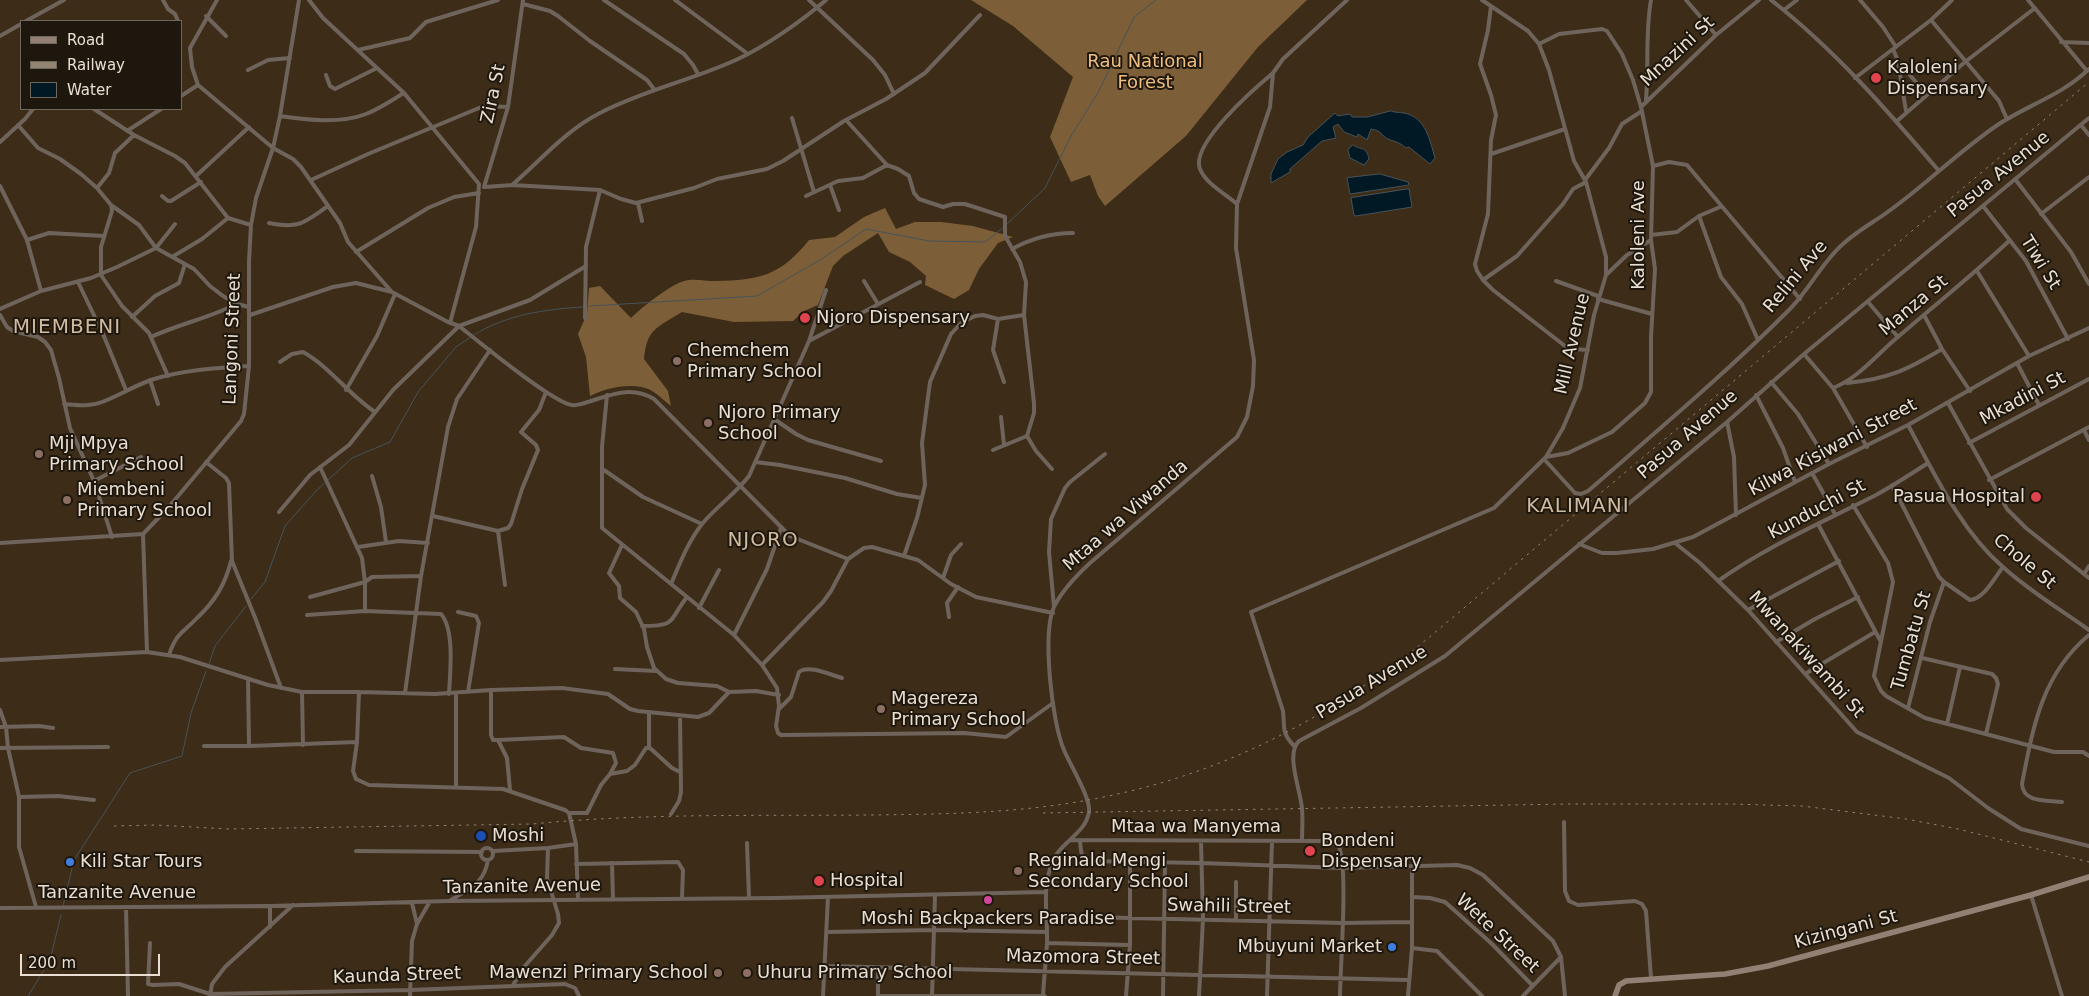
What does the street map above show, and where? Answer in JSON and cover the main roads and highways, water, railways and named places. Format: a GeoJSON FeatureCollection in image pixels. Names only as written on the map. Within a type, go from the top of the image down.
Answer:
{"type":"FeatureCollection","features":[{"type":"Feature","properties":{"kind":"water"},"geometry":{"type":"Polygon","coordinates":[[[1391,111],[1411,115],[1422,125],[1429,137],[1435,158],[1430,164],[1409,147],[1406,148],[1385,138],[1378,131],[1371,129],[1367,140],[1358,134],[1357,137],[1344,132],[1338,124],[1333,127],[1336,138],[1322,141],[1290,169],[1290,172],[1271,183],[1271,174],[1278,159],[1287,152],[1303,145],[1308,137],[1335,113],[1338,116],[1350,114],[1352,117],[1367,117],[1391,111]]]}},
{"type":"Feature","properties":{"kind":"water"},"geometry":{"type":"Polygon","coordinates":[[[1353,145],[1366,152],[1369,159],[1364,165],[1350,158],[1348,150],[1353,145]]]}},
{"type":"Feature","properties":{"kind":"water"},"geometry":{"type":"Polygon","coordinates":[[[1380,174],[1408,182],[1409,185],[1350,194],[1347,178],[1380,174]]]}},
{"type":"Feature","properties":{"kind":"water"},"geometry":{"type":"Polygon","coordinates":[[[1409,189],[1412,207],[1354,215],[1351,198],[1409,189]]]}},
{"type":"Feature","properties":{"kind":"waterway"},"geometry":{"type":"LineString","coordinates":[[1007,224],[1045,188],[1071,136],[1099,91],[1134,17],[1156,0]]}},
{"type":"Feature","properties":{"kind":"waterway"},"geometry":{"type":"LineString","coordinates":[[590,306],[757,296],[820,260],[866,229],[929,241],[985,242],[1004,227]]}},
{"type":"Feature","properties":{"kind":"waterway"},"geometry":{"type":"LineString","coordinates":[[474,335],[499,322],[526,314],[583,307]]}},
{"type":"Feature","properties":{"kind":"waterway"},"geometry":{"type":"LineString","coordinates":[[251,599],[265,582],[285,526],[316,491],[352,458],[390,442],[418,392],[456,347],[471,337]]}},
{"type":"Feature","properties":{"kind":"waterway"},"geometry":{"type":"LineString","coordinates":[[209,664],[215,646],[246,606]]}},
{"type":"Feature","properties":{"kind":"waterway"},"geometry":{"type":"LineString","coordinates":[[63,906],[74,860],[130,773],[182,756],[191,713],[206,671]]}},
{"type":"Feature","properties":{"kind":"waterway"},"geometry":{"type":"LineString","coordinates":[[28,996],[50,960],[61,915]]}},
{"type":"Feature","properties":{"kind":"railway"},"geometry":{"type":"LineString","coordinates":[[114,826],[156,825],[228,829],[532,824],[617,818],[745,815],[963,813],[1053,806],[1113,795],[1156,784],[1237,756],[1275,738],[1349,696],[1420,645],[2089,82]]}},
{"type":"Feature","properties":{"kind":"railway"},"geometry":{"type":"LineString","coordinates":[[1043,813],[1568,804],[1802,806],[1906,819],[1958,829],[2089,862]]}},
{"type":"Feature","properties":{"kind":"place","name":"Kaloleni Dispensary"},"geometry":{"type":"Point","coordinates":[1876,78]}},
{"type":"Feature","properties":{"kind":"place","name":"Njoro Dispensary"},"geometry":{"type":"Point","coordinates":[805,318]}},
{"type":"Feature","properties":{"kind":"place","name":"Chemchem Primary School"},"geometry":{"type":"Point","coordinates":[677,361]}},
{"type":"Feature","properties":{"kind":"place","name":"Njoro Primary School"},"geometry":{"type":"Point","coordinates":[708,423]}},
{"type":"Feature","properties":{"kind":"place","name":"Mji Mpya Primary School"},"geometry":{"type":"Point","coordinates":[39,454]}},
{"type":"Feature","properties":{"kind":"place","name":"Pasua Hospital"},"geometry":{"type":"Point","coordinates":[2036,497]}},
{"type":"Feature","properties":{"kind":"place","name":"Miembeni Primary School"},"geometry":{"type":"Point","coordinates":[67,500]}},
{"type":"Feature","properties":{"kind":"place","name":"Magereza Primary School"},"geometry":{"type":"Point","coordinates":[881,709]}},
{"type":"Feature","properties":{"kind":"place","name":"Moshi"},"geometry":{"type":"Point","coordinates":[481,836]}},
{"type":"Feature","properties":{"kind":"place","name":"Bondeni Dispensary"},"geometry":{"type":"Point","coordinates":[1310,851]}},
{"type":"Feature","properties":{"kind":"place","name":"Kili Star Tours"},"geometry":{"type":"Point","coordinates":[70,862]}},
{"type":"Feature","properties":{"kind":"place","name":"Reginald Mengi Secondary School"},"geometry":{"type":"Point","coordinates":[1018,871]}},
{"type":"Feature","properties":{"kind":"place","name":"Hospital"},"geometry":{"type":"Point","coordinates":[819,881]}},
{"type":"Feature","properties":{"kind":"place","name":"Moshi Backpackers Paradise"},"geometry":{"type":"Point","coordinates":[988,900]}},
{"type":"Feature","properties":{"kind":"place","name":"Mbuyuni Market"},"geometry":{"type":"Point","coordinates":[1392,947]}},
{"type":"Feature","properties":{"kind":"place","name":"Mawenzi Primary School"},"geometry":{"type":"Point","coordinates":[718,973]}},
{"type":"Feature","properties":{"kind":"place","name":"Uhuru Primary School"},"geometry":{"type":"Point","coordinates":[747,973]}},
{"type":"Feature","properties":{"kind":"district","name":"MIEMBENI"},"geometry":{"type":"Point","coordinates":[67,328]}},
{"type":"Feature","properties":{"kind":"district","name":"KALIMANI"},"geometry":{"type":"Point","coordinates":[1578,507]}},
{"type":"Feature","properties":{"kind":"district","name":"NJORO"},"geometry":{"type":"Point","coordinates":[763,541]}},
{"type":"Feature","properties":{"kind":"park label","name":"Rau National Forest"},"geometry":{"type":"Point","coordinates":[1145,72]}}]}
